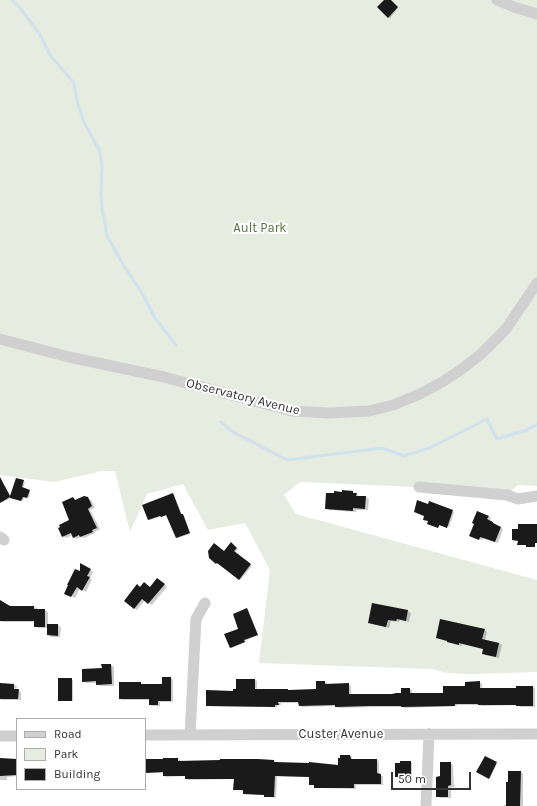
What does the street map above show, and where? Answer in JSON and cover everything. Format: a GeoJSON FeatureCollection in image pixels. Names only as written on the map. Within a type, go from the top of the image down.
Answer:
{"type":"FeatureCollection","features":[{"type":"Feature","properties":{"kind":"street"},"geometry":{"type":"LineString","coordinates":[[497,0],[537,14]]}},
{"type":"Feature","properties":{"kind":"street","name":"Observatory Avenue"},"geometry":{"type":"LineString","coordinates":[[0,339],[70,357],[164,377],[292,411],[329,413],[369,411],[420,394],[462,369],[481,354],[506,329],[537,284]]}},
{"type":"Feature","properties":{"kind":"street"},"geometry":{"type":"LineString","coordinates":[[419,487],[507,495],[518,499],[537,496]]}},
{"type":"Feature","properties":{"kind":"street"},"geometry":{"type":"LineString","coordinates":[[190,735],[196,619],[205,603]]}},
{"type":"Feature","properties":{"kind":"street"},"geometry":{"type":"LineString","coordinates":[[426,806],[429,734]]}},
{"type":"Feature","properties":{"kind":"street","name":"Custer Avenue"},"geometry":{"type":"LineString","coordinates":[[146,735],[537,734]]}},
{"type":"Feature","properties":{"kind":"street"},"geometry":{"type":"LineString","coordinates":[[0,736],[16,736]]}},
{"type":"Feature","properties":{"kind":"green space","name":"Ault Park"},"geometry":{"type":"Polygon","coordinates":[[[0,0],[537,0],[537,486],[518,485],[507,495],[419,487],[300,482],[284,495],[296,514],[537,580],[537,672],[472,674],[447,673],[432,669],[259,663],[270,570],[245,523],[208,530],[183,484],[147,494],[130,532],[115,471],[102,471],[54,482],[0,475],[0,0]]]}},
{"type":"Feature","properties":{"kind":"building"},"geometry":{"type":"Polygon","coordinates":[[[384,0],[391,0],[398,7],[388,18],[377,7],[384,0]]]}},
{"type":"Feature","properties":{"kind":"building"},"geometry":{"type":"Polygon","coordinates":[[[0,477],[10,496],[16,478],[24,480],[22,487],[30,490],[27,498],[23,497],[21,501],[10,497],[0,503],[0,477]]]}},
{"type":"Feature","properties":{"kind":"building"},"geometry":{"type":"Polygon","coordinates":[[[342,490],[353,491],[353,493],[357,493],[356,496],[366,496],[365,509],[353,508],[353,511],[325,509],[326,493],[334,493],[334,491],[342,492],[342,490]]]}},
{"type":"Feature","properties":{"kind":"building"},"geometry":{"type":"Polygon","coordinates":[[[173,493],[190,533],[176,538],[166,515],[148,520],[142,505],[173,493]]]}},
{"type":"Feature","properties":{"kind":"building"},"geometry":{"type":"Polygon","coordinates":[[[84,496],[88,497],[92,506],[88,509],[97,528],[92,530],[93,532],[80,537],[79,535],[73,538],[71,533],[62,537],[58,528],[60,527],[59,525],[69,520],[62,502],[73,497],[75,500],[84,496]]]}},
{"type":"Feature","properties":{"kind":"building"},"geometry":{"type":"Polygon","coordinates":[[[417,500],[428,504],[429,501],[453,510],[447,528],[439,525],[438,528],[427,524],[428,521],[423,520],[424,516],[414,512],[417,500]]]}},
{"type":"Feature","properties":{"kind":"building"},"geometry":{"type":"Polygon","coordinates":[[[477,511],[489,516],[487,519],[501,527],[495,542],[480,537],[479,540],[469,536],[477,511]]]}},
{"type":"Feature","properties":{"kind":"building"},"geometry":{"type":"Polygon","coordinates":[[[518,524],[537,524],[537,543],[535,543],[535,547],[517,545],[518,541],[512,540],[512,529],[518,529],[518,524]]]}},
{"type":"Feature","properties":{"kind":"building"},"geometry":{"type":"Polygon","coordinates":[[[231,542],[237,548],[234,551],[251,564],[239,580],[209,558],[208,551],[214,543],[224,551],[231,542]]]}},
{"type":"Feature","properties":{"kind":"building"},"geometry":{"type":"Polygon","coordinates":[[[80,563],[91,569],[87,576],[90,577],[82,591],[77,587],[71,597],[64,594],[75,569],[80,571],[80,563]]]}},
{"type":"Feature","properties":{"kind":"building"},"geometry":{"type":"Polygon","coordinates":[[[157,578],[165,584],[148,604],[142,599],[134,609],[124,601],[137,584],[140,587],[144,582],[150,587],[157,578]]]}},
{"type":"Feature","properties":{"kind":"building"},"geometry":{"type":"Polygon","coordinates":[[[0,600],[10,606],[34,606],[34,609],[45,609],[45,627],[34,627],[34,621],[0,621],[0,600]]]}},
{"type":"Feature","properties":{"kind":"building"},"geometry":{"type":"Polygon","coordinates":[[[372,603],[408,610],[406,621],[397,619],[396,621],[388,620],[386,627],[368,623],[372,603]]]}},
{"type":"Feature","properties":{"kind":"building"},"geometry":{"type":"Polygon","coordinates":[[[247,608],[258,635],[244,640],[245,642],[230,648],[224,634],[238,629],[233,614],[247,608]]]}},
{"type":"Feature","properties":{"kind":"building"},"geometry":{"type":"Polygon","coordinates":[[[440,619],[485,629],[482,639],[499,643],[496,657],[482,654],[483,649],[459,643],[459,645],[436,638],[440,619]]]}},
{"type":"Feature","properties":{"kind":"building"},"geometry":{"type":"Polygon","coordinates":[[[47,624],[58,624],[58,636],[47,635],[47,624]]]}},
{"type":"Feature","properties":{"kind":"building"},"geometry":{"type":"Polygon","coordinates":[[[101,664],[111,664],[112,684],[96,685],[96,681],[82,682],[82,669],[102,668],[101,664]]]}},
{"type":"Feature","properties":{"kind":"building"},"geometry":{"type":"Polygon","coordinates":[[[162,677],[171,677],[171,701],[158,701],[158,705],[149,705],[149,699],[119,699],[119,682],[162,684],[162,677]]]}},
{"type":"Feature","properties":{"kind":"building"},"geometry":{"type":"Polygon","coordinates":[[[58,678],[72,678],[72,701],[58,701],[58,678]]]}},
{"type":"Feature","properties":{"kind":"building"},"geometry":{"type":"Polygon","coordinates":[[[236,679],[255,679],[255,689],[316,689],[316,681],[325,681],[325,684],[349,683],[349,694],[401,693],[401,688],[410,688],[410,693],[443,693],[443,686],[465,686],[465,682],[480,681],[480,688],[516,688],[516,686],[533,686],[533,706],[455,704],[455,706],[335,707],[335,705],[299,706],[298,702],[278,702],[279,705],[275,705],[275,707],[206,706],[206,690],[233,691],[233,689],[236,689],[236,679]]]}},
{"type":"Feature","properties":{"kind":"building"},"geometry":{"type":"Polygon","coordinates":[[[0,683],[14,684],[14,689],[19,689],[18,699],[0,699],[0,683]]]}},
{"type":"Feature","properties":{"kind":"building"},"geometry":{"type":"Polygon","coordinates":[[[340,755],[350,755],[351,759],[377,759],[377,773],[381,774],[381,784],[354,784],[354,788],[314,788],[314,785],[309,785],[309,777],[275,776],[274,797],[264,797],[264,795],[243,794],[243,790],[233,790],[234,779],[185,779],[185,776],[163,776],[163,772],[146,773],[146,759],[178,758],[178,761],[258,759],[274,760],[274,762],[309,762],[338,765],[338,758],[340,758],[340,755]]]}},
{"type":"Feature","properties":{"kind":"building"},"geometry":{"type":"Polygon","coordinates":[[[485,756],[497,762],[489,779],[476,772],[485,756]]]}},
{"type":"Feature","properties":{"kind":"building"},"geometry":{"type":"Polygon","coordinates":[[[0,758],[16,759],[16,775],[0,776],[0,758]]]}},
{"type":"Feature","properties":{"kind":"building"},"geometry":{"type":"Polygon","coordinates":[[[400,761],[411,761],[411,778],[395,777],[395,763],[400,763],[400,761]]]}},
{"type":"Feature","properties":{"kind":"building"},"geometry":{"type":"Polygon","coordinates":[[[440,762],[451,762],[451,785],[448,786],[448,797],[436,797],[436,777],[440,776],[440,762]]]}},
{"type":"Feature","properties":{"kind":"building"},"geometry":{"type":"Polygon","coordinates":[[[508,771],[521,771],[520,806],[506,806],[506,782],[508,782],[508,771]]]}},
{"type":"Feature","properties":{"kind":"waterway"},"geometry":{"type":"LineString","coordinates":[[12,0],[39,33],[50,55],[74,83],[77,101],[84,122],[99,150],[102,165],[102,209],[107,235],[122,263],[142,293],[155,318],[176,345]]}},
{"type":"Feature","properties":{"kind":"waterway"},"geometry":{"type":"LineString","coordinates":[[221,422],[233,432],[287,460],[382,448],[404,456],[429,448],[487,419],[497,439],[527,430],[537,424]]}}]}
